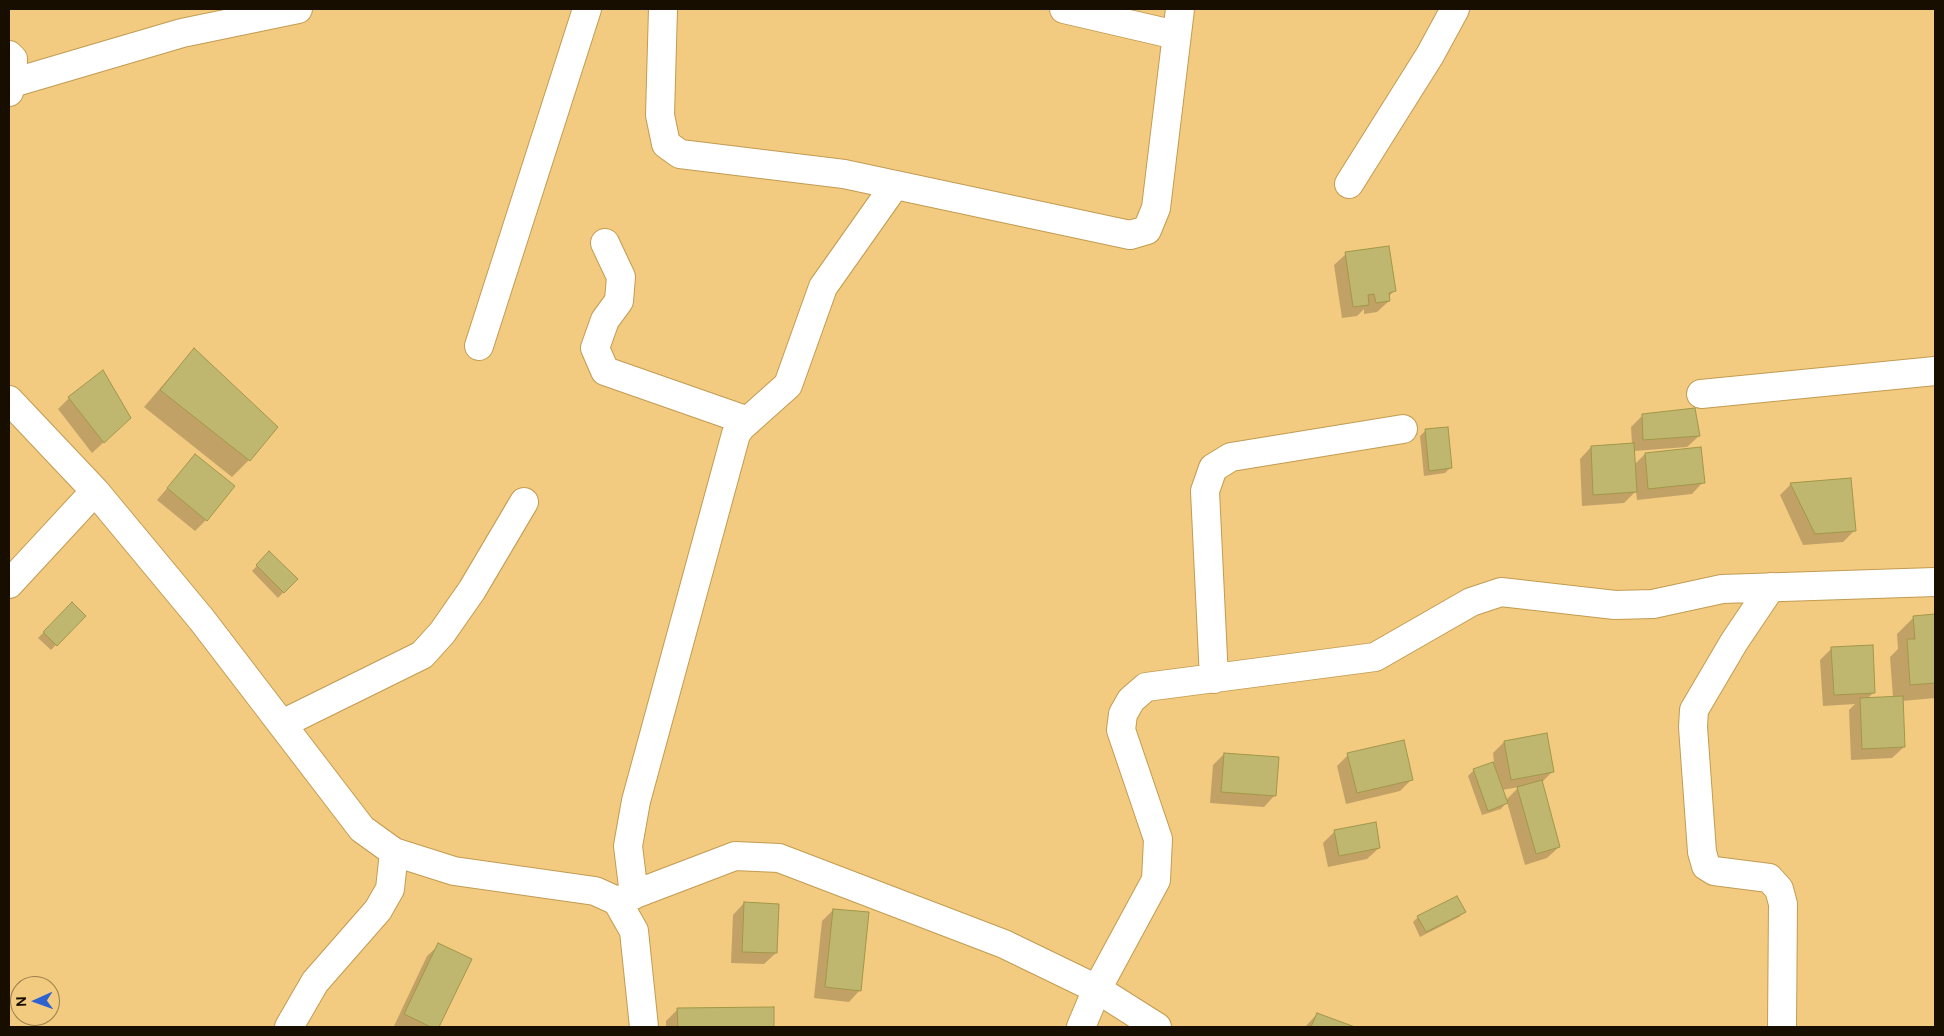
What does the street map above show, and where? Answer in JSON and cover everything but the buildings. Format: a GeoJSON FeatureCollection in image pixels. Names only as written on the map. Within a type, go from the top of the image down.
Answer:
{"type":"FeatureCollection","features":[{"type":"Feature","properties":{"kind":"street"},"geometry":{"type":"LineString","coordinates":[[9,54],[13,59],[10,87],[182,33],[298,9]]}},
{"type":"Feature","properties":{"kind":"street"},"geometry":{"type":"LineString","coordinates":[[479,346],[587,9]]}},
{"type":"Feature","properties":{"kind":"street"},"geometry":{"type":"LineString","coordinates":[[663,9],[660,114],[666,144],[680,154],[844,174],[1130,235],[1148,230],[1156,208],[1178,22],[1064,9]]}},
{"type":"Feature","properties":{"kind":"street"},"geometry":{"type":"LineString","coordinates":[[1349,184],[1430,55],[1455,9]]}},
{"type":"Feature","properties":{"kind":"street"},"geometry":{"type":"LineString","coordinates":[[644,1027],[634,931],[626,898],[628,846],[636,801],[736,434],[788,385],[822,287],[896,185]]}},
{"type":"Feature","properties":{"kind":"street"},"geometry":{"type":"LineString","coordinates":[[605,243],[621,277],[619,301],[605,320],[595,348],[604,371],[748,421]]}},
{"type":"Feature","properties":{"kind":"street"},"geometry":{"type":"LineString","coordinates":[[1701,394],[1935,371]]}},
{"type":"Feature","properties":{"kind":"street"},"geometry":{"type":"LineString","coordinates":[[9,400],[95,491],[202,620],[362,829],[394,852],[454,871],[595,891],[626,898],[735,856],[779,858],[1004,944],[1097,989],[1157,1027]]}},
{"type":"Feature","properties":{"kind":"street"},"geometry":{"type":"LineString","coordinates":[[1214,679],[1204,490],[1214,468],[1232,457],[1403,429]]}},
{"type":"Feature","properties":{"kind":"street"},"geometry":{"type":"LineString","coordinates":[[9,584],[95,491]]}},
{"type":"Feature","properties":{"kind":"street"},"geometry":{"type":"LineString","coordinates":[[282,724],[422,655],[442,634],[472,590],[524,502]]}},
{"type":"Feature","properties":{"kind":"street"},"geometry":{"type":"LineString","coordinates":[[1081,1027],[1097,989],[1156,880],[1158,839],[1121,730],[1123,714],[1131,700],[1146,687],[1375,657],[1471,602],[1501,592],[1615,605],[1653,604],[1722,589],[1935,582]]}},
{"type":"Feature","properties":{"kind":"street"},"geometry":{"type":"LineString","coordinates":[[1771,587],[1734,642],[1694,710],[1693,727],[1702,852],[1706,866],[1714,871],[1769,878],[1779,889],[1783,904],[1782,1027]]}},
{"type":"Feature","properties":{"kind":"street"},"geometry":{"type":"LineString","coordinates":[[289,1027],[315,982],[378,910],[390,889],[394,852]]}}]}
